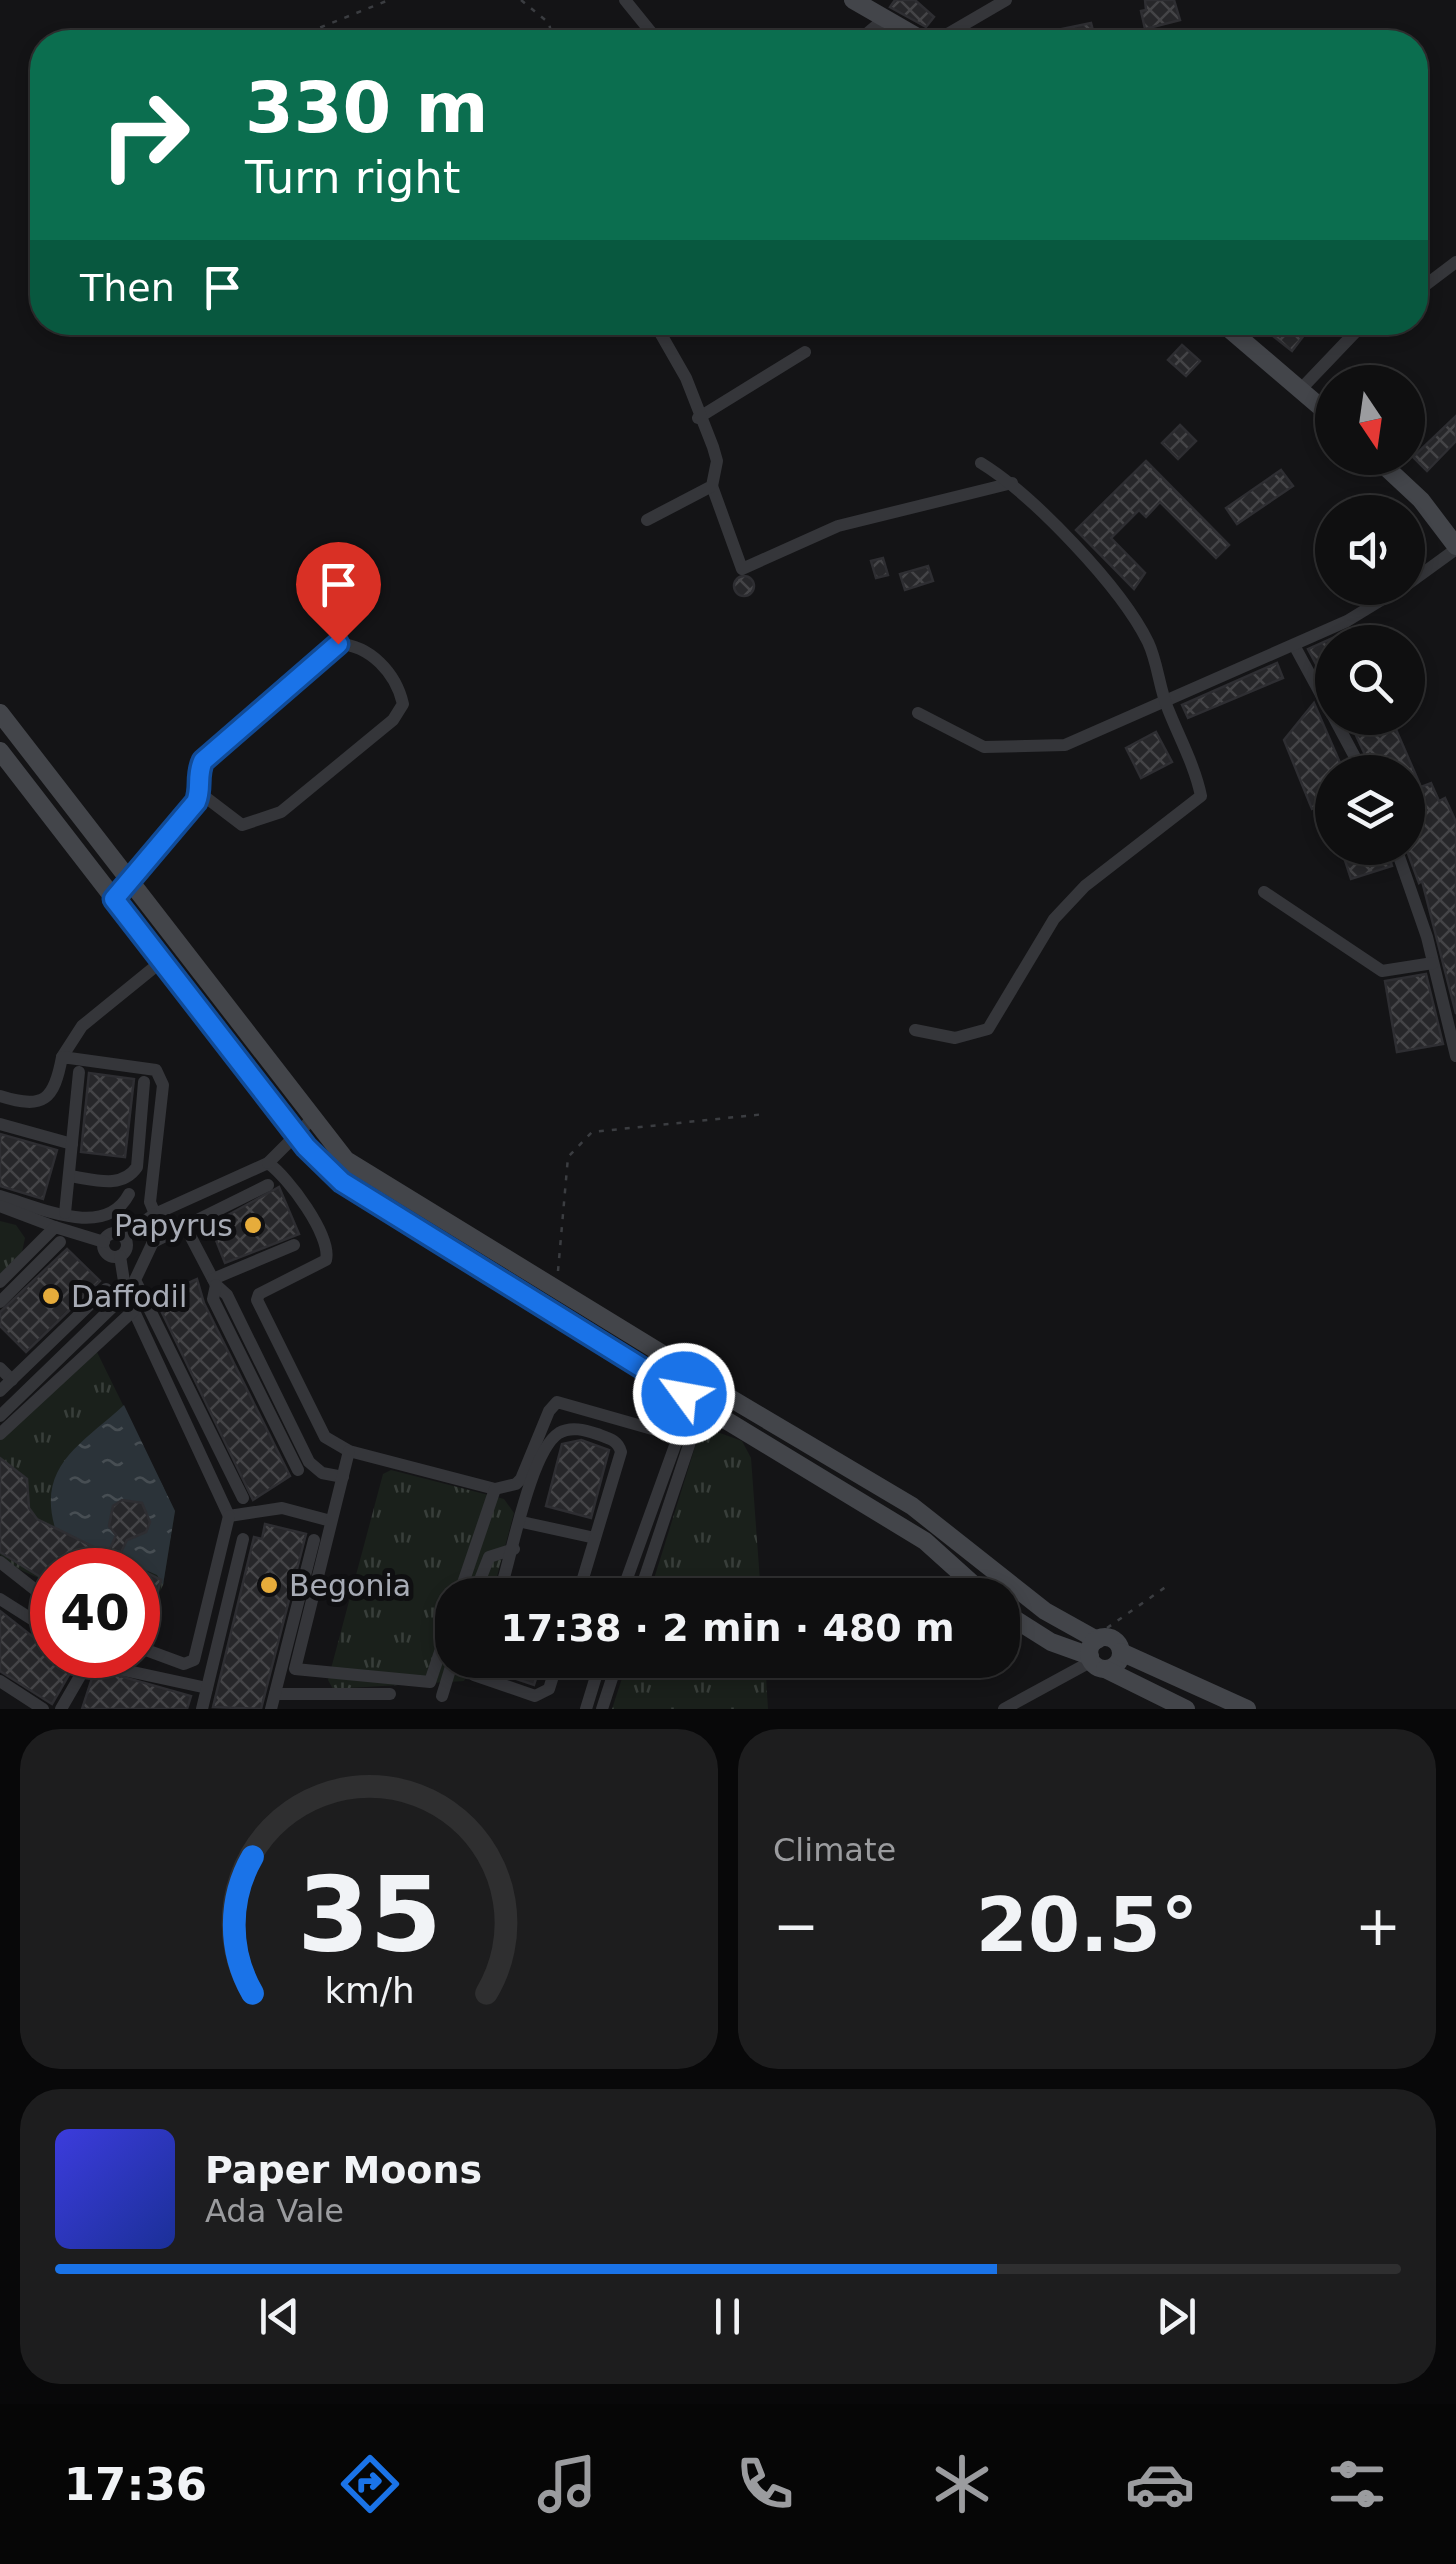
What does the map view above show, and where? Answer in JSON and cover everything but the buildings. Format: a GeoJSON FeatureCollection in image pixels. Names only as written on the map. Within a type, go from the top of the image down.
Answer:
{"type":"FeatureCollection","features":[{"type":"Feature","properties":{"kind":"street"},"geometry":{"type":"LineString","coordinates":[[625,0],[649,30]]}},
{"type":"Feature","properties":{"kind":"street"},"geometry":{"type":"LineString","coordinates":[[852,0],[904,30]]}},
{"type":"Feature","properties":{"kind":"street"},"geometry":{"type":"LineString","coordinates":[[955,30],[1006,0]]}},
{"type":"Feature","properties":{"kind":"street"},"geometry":{"type":"LineString","coordinates":[[871,30],[884,19]]}},
{"type":"Feature","properties":{"kind":"street"},"geometry":{"type":"LineString","coordinates":[[1428,283],[1456,262]]}},
{"type":"Feature","properties":{"kind":"street"},"geometry":{"type":"LineString","coordinates":[[661,335],[686,378],[716,461],[712,486],[742,569],[838,526],[1012,483]]}},
{"type":"Feature","properties":{"kind":"street"},"geometry":{"type":"LineString","coordinates":[[1238,335],[1315,401]]}},
{"type":"Feature","properties":{"kind":"street"},"geometry":{"type":"LineString","coordinates":[[1302,388],[1353,335]]}},
{"type":"Feature","properties":{"kind":"street"},"geometry":{"type":"LineString","coordinates":[[698,418],[805,352]]}},
{"type":"Feature","properties":{"kind":"street"},"geometry":{"type":"LineString","coordinates":[[915,1030],[955,1038],[988,1030],[1054,919],[1085,886],[1166,822],[1198,802],[1199,786],[1164,702],[1150,646],[1132,614],[1110,583],[1012,483],[980,463]]}},
{"type":"Feature","properties":{"kind":"street"},"geometry":{"type":"LineString","coordinates":[[1394,475],[1421,500],[1456,548],[1425,571]]}},
{"type":"Feature","properties":{"kind":"street"},"geometry":{"type":"LineString","coordinates":[[647,520],[712,486]]}},
{"type":"Feature","properties":{"kind":"street"},"geometry":{"type":"LineString","coordinates":[[918,713],[984,747],[1066,745],[1294,646],[1373,605]]}},
{"type":"Feature","properties":{"kind":"street"},"geometry":{"type":"LineString","coordinates":[[114,899],[200,793],[197,774],[203,761],[338,644],[355,644],[383,666],[398,686],[402,704],[393,720],[281,812],[242,824],[200,793]]}},
{"type":"Feature","properties":{"kind":"street"},"geometry":{"type":"LineString","coordinates":[[1294,646],[1315,684]]}},
{"type":"Feature","properties":{"kind":"street"},"geometry":{"type":"LineString","coordinates":[[0,713],[346,1160],[695,1374],[712,1376],[720,1392],[912,1506],[1095,1653],[1186,1709]]}},
{"type":"Feature","properties":{"kind":"street"},"geometry":{"type":"LineString","coordinates":[[0,751],[296,1135],[342,1182],[695,1404],[924,1541],[966,1578]]}},
{"type":"Feature","properties":{"kind":"street"},"geometry":{"type":"LineString","coordinates":[[1401,865],[1433,963],[1456,1056]]}},
{"type":"Feature","properties":{"kind":"street"},"geometry":{"type":"LineString","coordinates":[[1264,892],[1382,971],[1433,963]]}},
{"type":"Feature","properties":{"kind":"street"},"geometry":{"type":"LineString","coordinates":[[0,1096],[24,1104],[46,1098],[57,1086],[62,1056],[82,1026],[162,961]]}},
{"type":"Feature","properties":{"kind":"street"},"geometry":{"type":"LineString","coordinates":[[62,1056],[147,1065],[162,1077],[150,1202],[156,1214]]}},
{"type":"Feature","properties":{"kind":"street"},"geometry":{"type":"LineString","coordinates":[[65,1214],[79,1072]]}},
{"type":"Feature","properties":{"kind":"street"},"geometry":{"type":"LineString","coordinates":[[69,1176],[119,1182],[130,1177],[137,1168],[144,1082]]}},
{"type":"Feature","properties":{"kind":"street"},"geometry":{"type":"LineString","coordinates":[[104,1242],[112,1234],[123,1236],[156,1214],[268,1163],[312,1120]]}},
{"type":"Feature","properties":{"kind":"street"},"geometry":{"type":"LineString","coordinates":[[0,1124],[72,1144]]}},
{"type":"Feature","properties":{"kind":"street"},"geometry":{"type":"LineString","coordinates":[[268,1163],[290,1182],[328,1251],[326,1260],[259,1294],[256,1300],[325,1437],[349,1451],[495,1489],[521,1479],[549,1411],[557,1402],[684,1438]]}},
{"type":"Feature","properties":{"kind":"street"},"geometry":{"type":"LineString","coordinates":[[243,1498],[137,1290],[136,1280],[144,1254],[153,1242],[268,1185]]}},
{"type":"Feature","properties":{"kind":"street"},"geometry":{"type":"LineString","coordinates":[[0,1196],[65,1214],[105,1218],[123,1206],[130,1194]]}},
{"type":"Feature","properties":{"kind":"street"},"geometry":{"type":"LineString","coordinates":[[0,1206],[104,1242]]}},
{"type":"Feature","properties":{"kind":"street"},"geometry":{"type":"LineString","coordinates":[[184,1224],[214,1282],[227,1295],[309,1462],[322,1473],[342,1478]]}},
{"type":"Feature","properties":{"kind":"street"},"geometry":{"type":"LineString","coordinates":[[0,1282],[55,1227]]}},
{"type":"Feature","properties":{"kind":"street"},"geometry":{"type":"LineString","coordinates":[[123,1236],[127,1247],[120,1256],[126,1294],[229,1516],[194,1660],[184,1664],[160,1655]]}},
{"type":"Feature","properties":{"kind":"street"},"geometry":{"type":"LineString","coordinates":[[0,1302],[60,1242]]}},
{"type":"Feature","properties":{"kind":"street"},"geometry":{"type":"LineString","coordinates":[[104,1242],[106,1252],[120,1256]]}},
{"type":"Feature","properties":{"kind":"street"},"geometry":{"type":"LineString","coordinates":[[214,1282],[294,1245]]}},
{"type":"Feature","properties":{"kind":"street"},"geometry":{"type":"LineString","coordinates":[[214,1282],[212,1299],[298,1470]]}},
{"type":"Feature","properties":{"kind":"street"},"geometry":{"type":"LineString","coordinates":[[0,1392],[106,1289]]}},
{"type":"Feature","properties":{"kind":"street"},"geometry":{"type":"LineString","coordinates":[[0,1416],[126,1294]]}},
{"type":"Feature","properties":{"kind":"street"},"geometry":{"type":"LineString","coordinates":[[0,1434],[133,1310]]}},
{"type":"Feature","properties":{"kind":"street"},"geometry":{"type":"LineString","coordinates":[[0,1368],[12,1380]]}},
{"type":"Feature","properties":{"kind":"street"},"geometry":{"type":"LineString","coordinates":[[645,1578],[695,1404],[686,1382],[695,1374]]}},
{"type":"Feature","properties":{"kind":"street"},"geometry":{"type":"LineString","coordinates":[[695,1404],[716,1402],[720,1392]]}},
{"type":"Feature","properties":{"kind":"street"},"geometry":{"type":"LineString","coordinates":[[505,1578],[547,1444],[564,1430],[583,1429],[610,1439],[620,1452],[583,1578]]}},
{"type":"Feature","properties":{"kind":"street"},"geometry":{"type":"LineString","coordinates":[[628,1578],[684,1438]]}},
{"type":"Feature","properties":{"kind":"street"},"geometry":{"type":"LineString","coordinates":[[349,1451],[295,1669],[430,1682],[446,1702]]}},
{"type":"Feature","properties":{"kind":"street"},"geometry":{"type":"LineString","coordinates":[[465,1578],[495,1489]]}},
{"type":"Feature","properties":{"kind":"street"},"geometry":{"type":"LineString","coordinates":[[229,1516],[282,1508],[332,1520]]}},
{"type":"Feature","properties":{"kind":"street"},"geometry":{"type":"LineString","coordinates":[[522,1522],[595,1538]]}},
{"type":"Feature","properties":{"kind":"street"},"geometry":{"type":"LineString","coordinates":[[202,1709],[242,1539]]}},
{"type":"Feature","properties":{"kind":"street"},"geometry":{"type":"LineString","coordinates":[[271,1709],[314,1540]]}},
{"type":"Feature","properties":{"kind":"street"},"geometry":{"type":"LineString","coordinates":[[481,1578],[489,1557],[514,1549]]}},
{"type":"Feature","properties":{"kind":"street"},"geometry":{"type":"LineString","coordinates":[[0,1562],[30,1586]]}},
{"type":"Feature","properties":{"kind":"street"},"geometry":{"type":"LineString","coordinates":[[0,1599],[30,1618]]}},
{"type":"Feature","properties":{"kind":"street"},"geometry":{"type":"LineString","coordinates":[[1020,1622],[1051,1642],[1118,1662],[1121,1652]]}},
{"type":"Feature","properties":{"kind":"street"},"geometry":{"type":"LineString","coordinates":[[1004,1709],[1114,1639],[1121,1652],[1247,1709]]}},
{"type":"Feature","properties":{"kind":"street"},"geometry":{"type":"LineString","coordinates":[[430,1682],[435,1667]]}},
{"type":"Feature","properties":{"kind":"street"},"geometry":{"type":"LineString","coordinates":[[61,1709],[78,1678]]}},
{"type":"Feature","properties":{"kind":"street"},"geometry":{"type":"LineString","coordinates":[[160,1678],[207,1688]]}},
{"type":"Feature","properties":{"kind":"street"},"geometry":{"type":"LineString","coordinates":[[483,1678],[535,1696],[549,1688],[552,1678]]}},
{"type":"Feature","properties":{"kind":"street"},"geometry":{"type":"LineString","coordinates":[[586,1709],[595,1678]]}},
{"type":"Feature","properties":{"kind":"street"},"geometry":{"type":"LineString","coordinates":[[602,1709],[612,1678]]}},
{"type":"Feature","properties":{"kind":"street"},"geometry":{"type":"LineString","coordinates":[[0,1681],[43,1709]]}},
{"type":"Feature","properties":{"kind":"street"},"geometry":{"type":"LineString","coordinates":[[274,1694],[390,1694]]}},
{"type":"Feature","properties":{"kind":"path"},"geometry":{"type":"LineString","coordinates":[[314,30],[389,0]]}},
{"type":"Feature","properties":{"kind":"path"},"geometry":{"type":"LineString","coordinates":[[521,0],[549,23],[550,30]]}},
{"type":"Feature","properties":{"kind":"path"},"geometry":{"type":"LineString","coordinates":[[556,1288],[568,1157],[592,1132],[765,1114]]}},
{"type":"Feature","properties":{"kind":"path"},"geometry":{"type":"LineString","coordinates":[[1095,1653],[1167,1586]]}},
{"type":"Feature","properties":{"kind":"green space"},"geometry":{"type":"Polygon","coordinates":[[[0,1221],[16,1225],[25,1238],[22,1252],[0,1274],[0,1221]]]}},
{"type":"Feature","properties":{"kind":"green space"},"geometry":{"type":"Polygon","coordinates":[[[95,1348],[175,1511],[160,1591],[160,1548],[30,1548],[30,1574],[0,1555],[0,1436],[95,1348]]]}},
{"type":"Feature","properties":{"kind":"green space"},"geometry":{"type":"Polygon","coordinates":[[[717,1432],[742,1441],[751,1458],[760,1578],[654,1578],[695,1447],[703,1436],[717,1432]]]}},
{"type":"Feature","properties":{"kind":"green space"},"geometry":{"type":"Polygon","coordinates":[[[391,1470],[504,1499],[514,1513],[497,1578],[435,1578],[435,1678],[466,1678],[464,1681],[333,1689],[328,1680],[383,1474],[391,1470]]]}},
{"type":"Feature","properties":{"kind":"green space"},"geometry":{"type":"Polygon","coordinates":[[[622,1678],[766,1678],[768,1709],[612,1709],[622,1678]]]}},
{"type":"Feature","properties":{"kind":"water"},"geometry":{"type":"Polygon","coordinates":[[[124,1405],[175,1511],[163,1585],[160,1548],[123,1548],[127,1540],[146,1532],[150,1522],[142,1503],[122,1500],[113,1506],[109,1526],[116,1535],[111,1548],[94,1548],[56,1531],[52,1489],[57,1473],[78,1445],[124,1405]]]}},
{"type":"Feature","properties":{"kind":"place","name":"Papyrus"},"geometry":{"type":"Point","coordinates":[253,1225]}},
{"type":"Feature","properties":{"kind":"place","name":"Daffodil"},"geometry":{"type":"Point","coordinates":[51,1296]}},
{"type":"Feature","properties":{"kind":"place","name":"Begonia"},"geometry":{"type":"Point","coordinates":[269,1585]}},
{"type":"Feature","properties":{"kind":"route"},"geometry":{"type":"LineString","coordinates":[[338,644],[203,761],[197,774],[200,793],[196,802],[114,899],[306,1147],[342,1182],[684,1394]]}}]}
